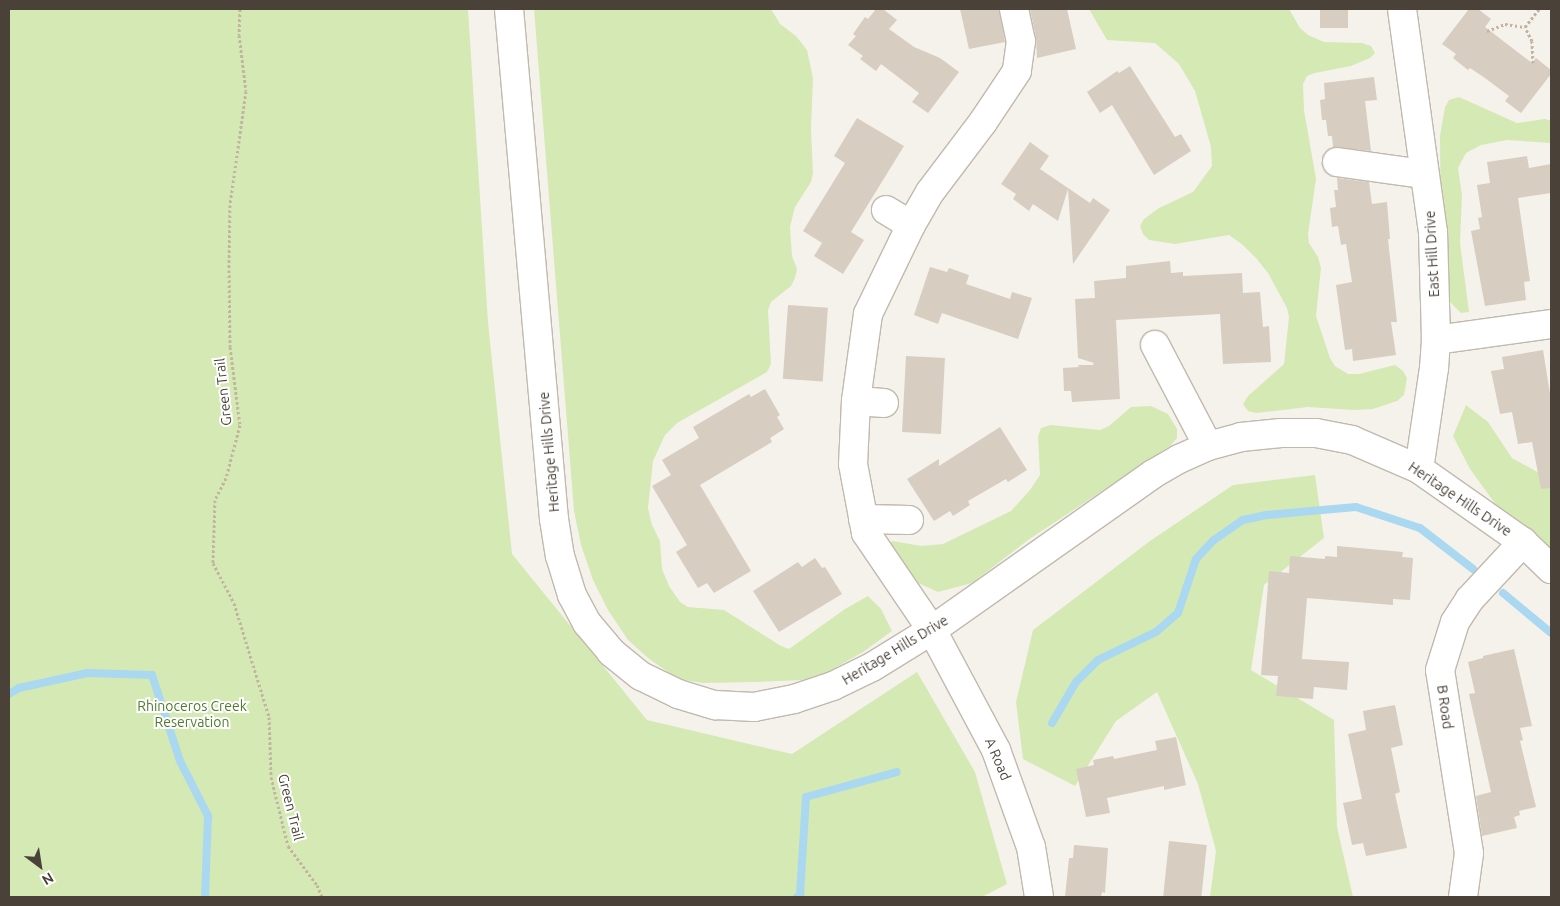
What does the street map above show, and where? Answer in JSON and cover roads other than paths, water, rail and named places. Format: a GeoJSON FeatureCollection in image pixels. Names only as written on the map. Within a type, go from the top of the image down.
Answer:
{"type":"FeatureCollection","features":[{"type":"Feature","properties":{"kind":"street","name":"Heritage Hills Drive"},"geometry":{"type":"LineString","coordinates":[[509,9],[554,519],[560,556],[572,595],[587,624],[611,652],[641,676],[678,694],[715,705],[754,707],[794,699],[834,686],[932,630],[1154,474],[1208,446],[1251,436],[1280,433],[1316,433],[1352,440],[1419,469],[1523,542],[1551,569]]}},
{"type":"Feature","properties":{"kind":"street","name":"A Road"},"geometry":{"type":"LineString","coordinates":[[1014,9],[1021,41],[1025,74],[983,122],[930,192],[911,225],[868,314],[856,401],[853,464],[866,533],[932,630],[996,750],[1031,847],[1039,897]]}},
{"type":"Feature","properties":{"kind":"street","name":"East Hill Drive"},"geometry":{"type":"LineString","coordinates":[[1402,9],[1433,232],[1436,340],[1433,377],[1419,469]]}},
{"type":"Feature","properties":{"kind":"street"},"geometry":{"type":"LineString","coordinates":[[1336,162],[1424,174]]}},
{"type":"Feature","properties":{"kind":"street"},"geometry":{"type":"LineString","coordinates":[[886,210],[911,225]]}},
{"type":"Feature","properties":{"kind":"street"},"geometry":{"type":"LineString","coordinates":[[1436,340],[1551,324]]}},
{"type":"Feature","properties":{"kind":"street"},"geometry":{"type":"LineString","coordinates":[[1155,345],[1208,446]]}},
{"type":"Feature","properties":{"kind":"street"},"geometry":{"type":"LineString","coordinates":[[856,401],[884,403]]}},
{"type":"Feature","properties":{"kind":"street"},"geometry":{"type":"LineString","coordinates":[[864,519],[909,520]]}},
{"type":"Feature","properties":{"kind":"street","name":"B Road"},"geometry":{"type":"LineString","coordinates":[[1463,897],[1469,854],[1440,670],[1455,622],[1470,599],[1523,542]]}},
{"type":"Feature","properties":{"kind":"waterway"},"geometry":{"type":"LineString","coordinates":[[1052,723],[1076,682],[1098,660],[1156,632],[1178,613],[1196,559],[1214,540],[1243,520],[1266,515],[1356,507],[1420,528],[1473,569]]}},
{"type":"Feature","properties":{"kind":"waterway"},"geometry":{"type":"LineString","coordinates":[[1503,593],[1551,633]]}},
{"type":"Feature","properties":{"kind":"waterway"},"geometry":{"type":"LineString","coordinates":[[9,694],[19,688],[87,673],[152,675],[180,761],[208,816],[205,897]]}},
{"type":"Feature","properties":{"kind":"waterway"},"geometry":{"type":"LineString","coordinates":[[797,897],[800,895],[806,797],[897,772]]}},
{"type":"Feature","properties":{"kind":"park label","name":"Rhinoceros Creek Reservation"},"geometry":{"type":"Point","coordinates":[192,714]}}]}
